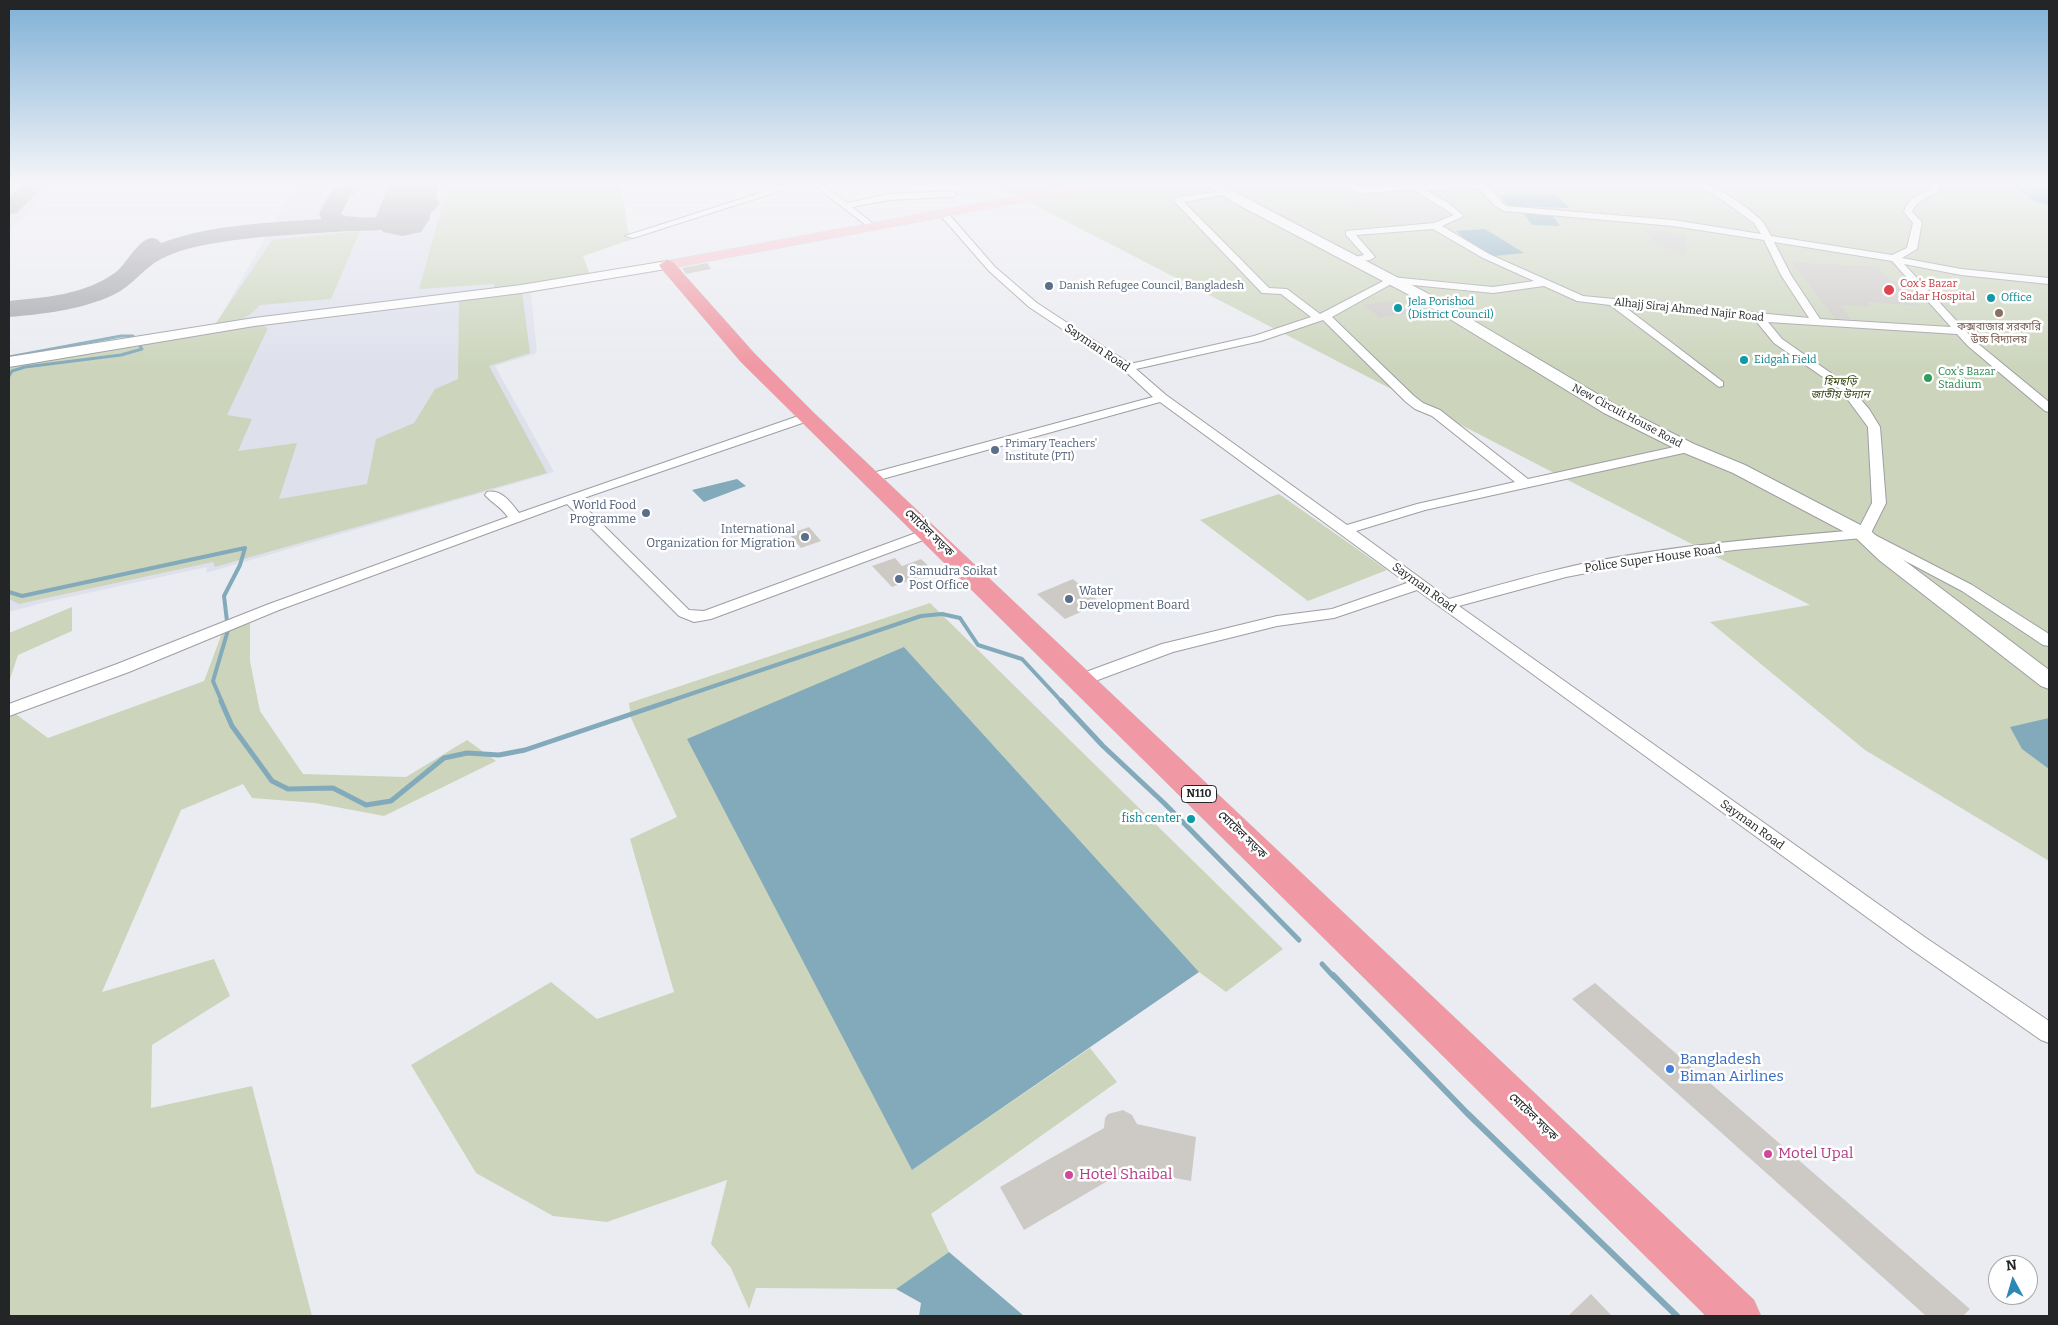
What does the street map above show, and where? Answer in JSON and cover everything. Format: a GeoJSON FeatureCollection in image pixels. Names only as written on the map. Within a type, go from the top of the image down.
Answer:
{"type":"FeatureCollection","features":[{"type":"Feature","properties":{"kind":"highway","name":"মোটেল সড়ক"},"geometry":{"type":"LineString","coordinates":[[667,265],[748,358],[807,417],[1738,1316]]}},
{"type":"Feature","properties":{"kind":"main road"},"geometry":{"type":"LineString","coordinates":[[667,265],[781,244]]}},
{"type":"Feature","properties":{"kind":"street","name":"Sayman Road"},"geometry":{"type":"LineString","coordinates":[[970,244],[992,269],[1033,305],[1128,368],[1162,398],[1419,584],[1919,944],[2049,1033]]}},
{"type":"Feature","properties":{"kind":"street"},"geometry":{"type":"LineString","coordinates":[[1220,244],[1266,291],[1283,291],[1321,317],[1405,395],[1419,406],[1436,413],[1525,484]]}},
{"type":"Feature","properties":{"kind":"street","name":"New Circuit House Road"},"geometry":{"type":"LineString","coordinates":[[1324,244],[1422,296],[1610,409],[1688,448],[1739,469],[1967,588],[2049,640]]}},
{"type":"Feature","properties":{"kind":"street"},"geometry":{"type":"LineString","coordinates":[[1355,260],[1370,257],[1358,244]]}},
{"type":"Feature","properties":{"kind":"street","name":"Alhajj Siraj Ahmed Najir Road"},"geometry":{"type":"LineString","coordinates":[[1465,244],[1486,256],[1581,299],[1759,318],[1816,320],[1961,332]]}},
{"type":"Feature","properties":{"kind":"street"},"geometry":{"type":"LineString","coordinates":[[1771,244],[1786,275],[1816,320]]}},
{"type":"Feature","properties":{"kind":"street"},"geometry":{"type":"LineString","coordinates":[[1805,244],[1894,258],[1962,272],[2049,281]]}},
{"type":"Feature","properties":{"kind":"street"},"geometry":{"type":"LineString","coordinates":[[1894,258],[1912,249],[1912,244]]}},
{"type":"Feature","properties":{"kind":"street"},"geometry":{"type":"LineString","coordinates":[[1894,258],[1961,332],[1987,357],[2049,408]]}},
{"type":"Feature","properties":{"kind":"street"},"geometry":{"type":"LineString","coordinates":[[9,362],[254,322],[521,289],[667,265]]}},
{"type":"Feature","properties":{"kind":"street"},"geometry":{"type":"LineString","coordinates":[[1128,368],[1257,339],[1321,317],[1391,280],[1493,290],[1545,283]]}},
{"type":"Feature","properties":{"kind":"street"},"geometry":{"type":"LineString","coordinates":[[1614,303],[1719,384]]}},
{"type":"Feature","properties":{"kind":"street"},"geometry":{"type":"LineString","coordinates":[[1759,318],[1778,341],[1844,387],[1866,412],[1874,427],[1879,503],[1863,534],[1886,556],[2049,681]]}},
{"type":"Feature","properties":{"kind":"street"},"geometry":{"type":"LineString","coordinates":[[870,478],[1162,398]]}},
{"type":"Feature","properties":{"kind":"street"},"geometry":{"type":"LineString","coordinates":[[9,710],[123,668],[274,607],[516,518],[807,417]]}},
{"type":"Feature","properties":{"kind":"street"},"geometry":{"type":"LineString","coordinates":[[1345,530],[1422,507],[1688,448]]}},
{"type":"Feature","properties":{"kind":"street"},"geometry":{"type":"LineString","coordinates":[[492,495],[504,502],[516,518]]}},
{"type":"Feature","properties":{"kind":"street"},"geometry":{"type":"LineString","coordinates":[[569,499],[684,613],[694,617],[706,616],[929,533]]}},
{"type":"Feature","properties":{"kind":"street","name":"Police Super House Road"},"geometry":{"type":"LineString","coordinates":[[1447,604],[1541,578],[1605,564],[1685,552],[1863,534]]}},
{"type":"Feature","properties":{"kind":"street"},"geometry":{"type":"LineString","coordinates":[[1081,680],[1168,648],[1278,621],[1334,613],[1419,584]]}},
{"type":"Feature","properties":{"kind":"shaded area"},"geometry":{"type":"Polygon","coordinates":[[[262,244],[619,244],[583,256],[590,275],[547,281],[546,290],[531,293],[537,353],[495,366],[554,472],[206,573],[207,567],[46,602],[9,612],[9,365],[212,331],[262,244]]]}},
{"type":"Feature","properties":{"kind":"green space"},"geometry":{"type":"Polygon","coordinates":[[[269,244],[355,244],[331,299],[260,305],[250,314],[239,320],[214,326],[269,244]]]}},
{"type":"Feature","properties":{"kind":"green space"},"geometry":{"type":"Polygon","coordinates":[[[432,244],[619,244],[583,256],[590,275],[494,289],[494,284],[419,289],[432,244]]]}},
{"type":"Feature","properties":{"kind":"green space","name":"হিমছড়ি জাতীয় উদ্যান"},"geometry":{"type":"Polygon","coordinates":[[[1110,244],[2049,244],[2049,861],[1865,750],[1710,622],[1810,605],[1110,244]]]}},
{"type":"Feature","properties":{"kind":"green space"},"geometry":{"type":"Polygon","coordinates":[[[522,292],[530,353],[489,366],[547,473],[215,567],[213,562],[19,604],[9,599],[9,367],[260,325],[268,328],[227,415],[252,419],[238,451],[297,443],[279,499],[367,484],[376,439],[414,423],[435,389],[458,379],[459,300],[522,292]]]}},
{"type":"Feature","properties":{"kind":"green space"},"geometry":{"type":"Polygon","coordinates":[[[1279,494],[1387,570],[1308,601],[1200,520],[1279,494]]]}},
{"type":"Feature","properties":{"kind":"green space"},"geometry":{"type":"Polygon","coordinates":[[[930,603],[1283,949],[1226,992],[1199,972],[904,647],[912,1170],[1090,1048],[1117,1082],[931,1214],[949,1252],[896,1289],[756,1288],[749,1309],[731,1268],[711,1244],[727,1180],[607,1222],[553,1216],[476,1173],[411,1065],[551,982],[597,1019],[674,992],[630,839],[677,817],[631,718],[629,703],[930,603]]]}},
{"type":"Feature","properties":{"kind":"green space"},"geometry":{"type":"Polygon","coordinates":[[[72,607],[72,631],[18,655],[9,682],[9,633],[72,607]]]}},
{"type":"Feature","properties":{"kind":"green space"},"geometry":{"type":"Polygon","coordinates":[[[250,619],[250,661],[260,711],[303,774],[406,777],[467,740],[496,761],[384,816],[315,803],[252,798],[243,784],[181,810],[102,992],[214,959],[230,996],[152,1045],[151,1108],[252,1086],[312,1316],[9,1316],[9,709],[48,738],[204,681],[224,628],[250,619]]]}},
{"type":"Feature","properties":{"kind":"water"},"geometry":{"type":"Polygon","coordinates":[[[1471,244],[1509,244],[1524,253],[1494,256],[1471,244]]]}},
{"type":"Feature","properties":{"kind":"water"},"geometry":{"type":"Polygon","coordinates":[[[737,479],[746,486],[704,502],[692,490],[737,479]]]}},
{"type":"Feature","properties":{"kind":"water"},"geometry":{"type":"Polygon","coordinates":[[[904,647],[1199,972],[912,1170],[687,739],[904,647]]]}},
{"type":"Feature","properties":{"kind":"water"},"geometry":{"type":"Polygon","coordinates":[[[2049,718],[2049,769],[2022,749],[2010,727],[2049,718]]]}},
{"type":"Feature","properties":{"kind":"water"},"geometry":{"type":"Polygon","coordinates":[[[949,1252],[1024,1316],[919,1316],[921,1303],[896,1289],[949,1252]]]}},
{"type":"Feature","properties":{"kind":"building"},"geometry":{"type":"Polygon","coordinates":[[[1656,244],[1687,244],[1686,254],[1656,244]]]}},
{"type":"Feature","properties":{"kind":"building","name":"Cox's Bazar Sadar Hospital"},"geometry":{"type":"Polygon","coordinates":[[[1791,262],[1878,267],[1892,281],[1896,282],[1919,306],[1867,302],[1871,307],[1840,305],[1851,319],[1835,318],[1791,262]]]}},
{"type":"Feature","properties":{"kind":"building"},"geometry":{"type":"Polygon","coordinates":[[[707,263],[711,269],[686,274],[682,268],[707,263]]]}},
{"type":"Feature","properties":{"kind":"building","name":"Jela Porishod (District Council)"},"geometry":{"type":"Polygon","coordinates":[[[1390,301],[1407,313],[1380,318],[1364,305],[1390,301]]]}},
{"type":"Feature","properties":{"kind":"building","name":"International Organization for Migration"},"geometry":{"type":"Polygon","coordinates":[[[809,527],[821,541],[801,548],[789,534],[809,527]]]}},
{"type":"Feature","properties":{"kind":"building","name":"Samudra Soikat Post Office"},"geometry":{"type":"Polygon","coordinates":[[[895,558],[902,566],[921,559],[934,571],[892,587],[872,566],[895,558]]]}},
{"type":"Feature","properties":{"kind":"building","name":"Water Development Board"},"geometry":{"type":"Polygon","coordinates":[[[1073,579],[1101,603],[1065,619],[1037,594],[1073,579]]]}},
{"type":"Feature","properties":{"kind":"building","name":"Motel Upal"},"geometry":{"type":"Polygon","coordinates":[[[1595,983],[1970,1309],[1963,1316],[1926,1316],[1572,999],[1595,983]]]}},
{"type":"Feature","properties":{"kind":"building","name":"Hotel Shaibal"},"geometry":{"type":"Polygon","coordinates":[[[1123,1110],[1132,1115],[1137,1124],[1196,1137],[1191,1181],[1128,1169],[1024,1230],[1000,1187],[1104,1128],[1105,1118],[1108,1114],[1123,1110]]]}},
{"type":"Feature","properties":{"kind":"building"},"geometry":{"type":"Polygon","coordinates":[[[1591,1294],[1612,1316],[1568,1316],[1591,1294]]]}},
{"type":"Feature","properties":{"kind":"waterway"},"geometry":{"type":"LineString","coordinates":[[9,357],[121,336],[133,336],[142,349],[121,355],[25,367],[12,371],[9,376]]}},
{"type":"Feature","properties":{"kind":"waterway"},"geometry":{"type":"LineString","coordinates":[[9,592],[22,596],[245,548],[240,565],[224,596],[228,630],[213,681],[222,702]]}},
{"type":"Feature","properties":{"kind":"waterway"},"geometry":{"type":"LineString","coordinates":[[667,702],[921,616],[942,614],[960,618],[978,645],[1022,659],[1062,702]]}},
{"type":"Feature","properties":{"kind":"waterway"},"geometry":{"type":"LineString","coordinates":[[221,701],[232,726],[272,781],[288,789],[333,788],[366,805],[391,801],[444,758],[467,753],[499,755],[525,750],[670,701]]}},
{"type":"Feature","properties":{"kind":"waterway"},"geometry":{"type":"LineString","coordinates":[[1061,701],[1103,746],[1164,803],[1299,940]]}},
{"type":"Feature","properties":{"kind":"waterway"},"geometry":{"type":"LineString","coordinates":[[1322,964],[1334,977]]}},
{"type":"Feature","properties":{"kind":"waterway"},"geometry":{"type":"LineString","coordinates":[[1333,975],[1467,1113],[1677,1316]]}},
{"type":"Feature","properties":{"kind":"taxiway"},"geometry":{"type":"LineString","coordinates":[[137,264],[153,254],[182,244]]}},
{"type":"Feature","properties":{"kind":"taxiway"},"geometry":{"type":"LineString","coordinates":[[137,264],[151,245]]}},
{"type":"Feature","properties":{"kind":"taxiway"},"geometry":{"type":"LineString","coordinates":[[9,309],[71,300],[102,291],[127,276],[137,264]]}},
{"type":"Feature","properties":{"kind":"place","name":"Danish Refugee Council, Bangladesh"},"geometry":{"type":"Point","coordinates":[1049,286]}},
{"type":"Feature","properties":{"kind":"place","name":"Cox's Bazar Sadar Hospital"},"geometry":{"type":"Point","coordinates":[1889,290]}},
{"type":"Feature","properties":{"kind":"place","name":"Office"},"geometry":{"type":"Point","coordinates":[1991,298]}},
{"type":"Feature","properties":{"kind":"place","name":"Jela Porishod (District Council)"},"geometry":{"type":"Point","coordinates":[1398,308]}},
{"type":"Feature","properties":{"kind":"place","name":"কক্সবাজার সরকারি উচ্চ বিদ্যালয়"},"geometry":{"type":"Point","coordinates":[1999,313]}},
{"type":"Feature","properties":{"kind":"place","name":"Eidgah Field"},"geometry":{"type":"Point","coordinates":[1744,360]}},
{"type":"Feature","properties":{"kind":"place","name":"Cox's Bazar Stadium"},"geometry":{"type":"Point","coordinates":[1928,378]}},
{"type":"Feature","properties":{"kind":"place","name":"Primary Teachers' Institute (PTI)"},"geometry":{"type":"Point","coordinates":[995,450]}},
{"type":"Feature","properties":{"kind":"place","name":"World Food Programme"},"geometry":{"type":"Point","coordinates":[646,513]}},
{"type":"Feature","properties":{"kind":"place","name":"International Organization for Migration"},"geometry":{"type":"Point","coordinates":[805,537]}},
{"type":"Feature","properties":{"kind":"place","name":"Samudra Soikat Post Office"},"geometry":{"type":"Point","coordinates":[899,579]}},
{"type":"Feature","properties":{"kind":"place","name":"Water Development Board"},"geometry":{"type":"Point","coordinates":[1069,599]}},
{"type":"Feature","properties":{"kind":"place","name":"fish center"},"geometry":{"type":"Point","coordinates":[1191,819]}},
{"type":"Feature","properties":{"kind":"place","name":"Bangladesh Biman Airlines"},"geometry":{"type":"Point","coordinates":[1670,1069]}},
{"type":"Feature","properties":{"kind":"place","name":"Motel Upal"},"geometry":{"type":"Point","coordinates":[1768,1154]}},
{"type":"Feature","properties":{"kind":"place","name":"Hotel Shaibal"},"geometry":{"type":"Point","coordinates":[1069,1175]}}]}
